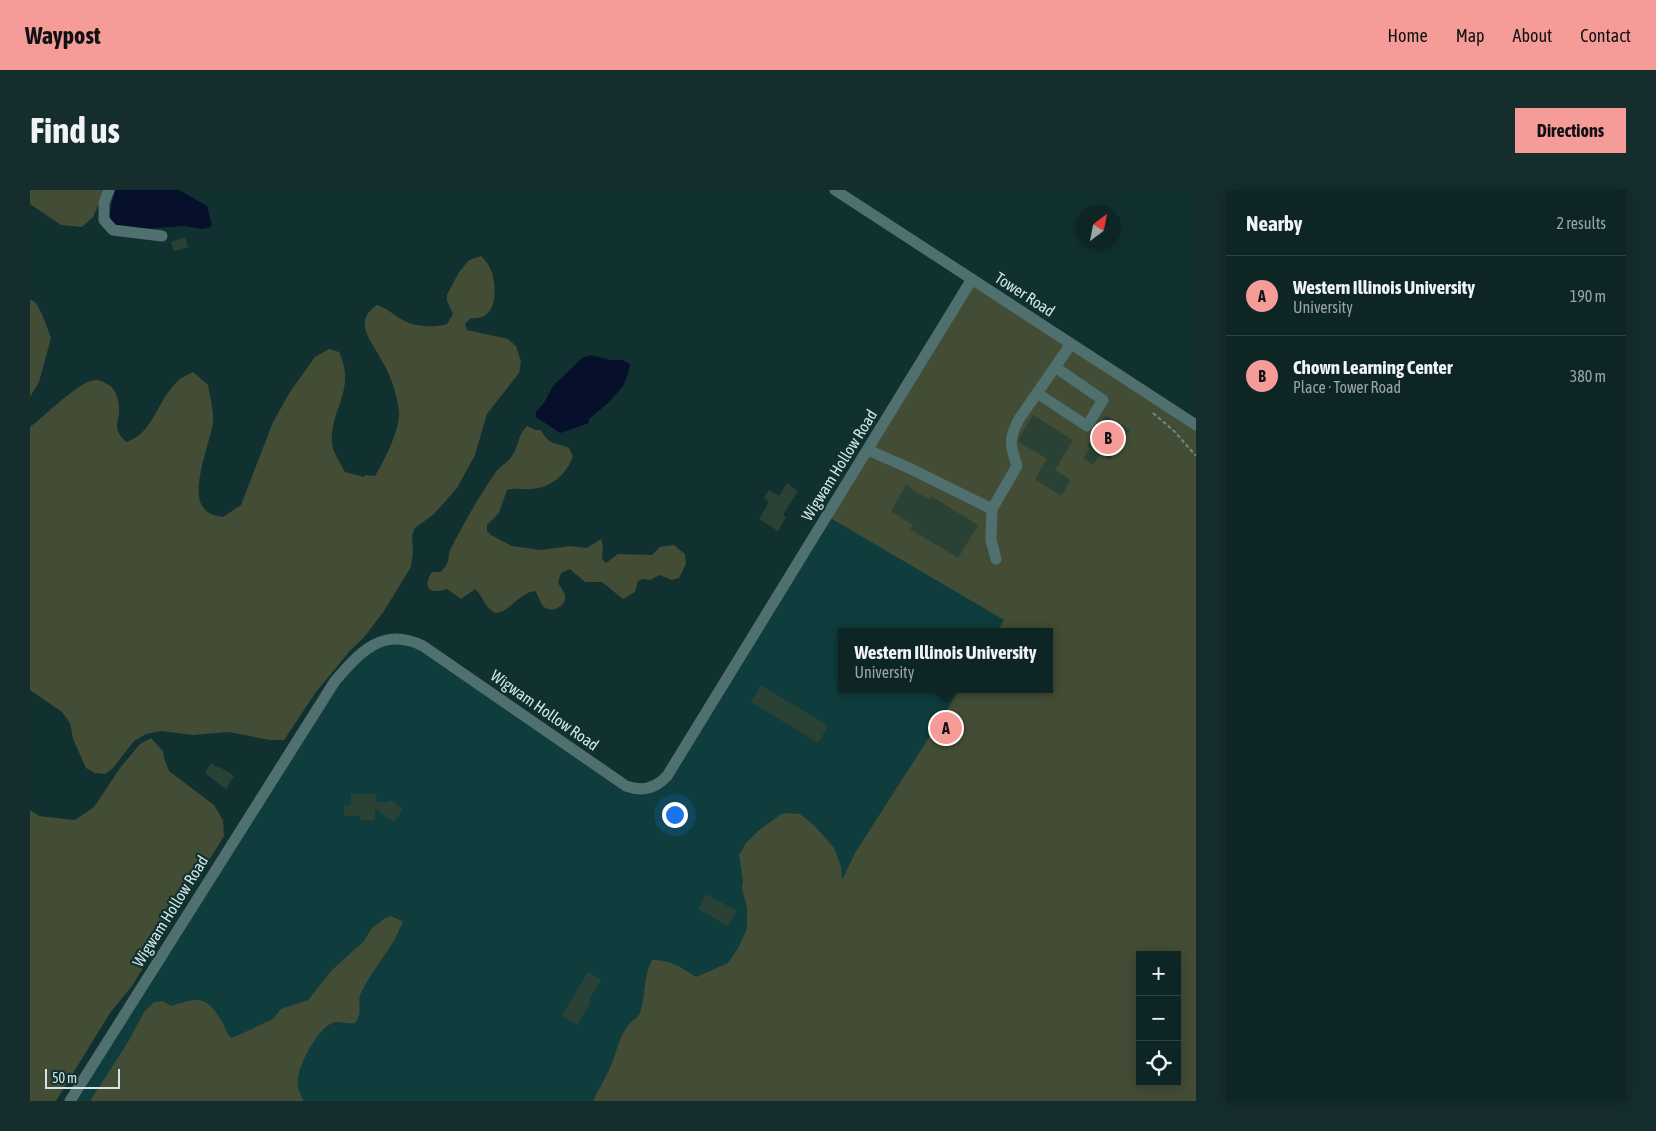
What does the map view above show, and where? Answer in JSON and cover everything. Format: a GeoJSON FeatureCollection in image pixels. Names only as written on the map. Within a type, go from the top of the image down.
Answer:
{"type":"FeatureCollection","features":[{"type":"Feature","properties":{"kind":"street"},"geometry":{"type":"LineString","coordinates":[[109,190],[104,204],[104,220],[113,230],[162,236]]}},
{"type":"Feature","properties":{"kind":"street","name":"Tower Road"},"geometry":{"type":"LineString","coordinates":[[835,190],[1196,425]]}},
{"type":"Feature","properties":{"kind":"street","name":"Wigwam Hollow Road"},"geometry":{"type":"LineString","coordinates":[[70,1101],[335,681],[377,642],[386,639],[400,639],[414,642],[626,786],[643,789],[656,786],[667,776],[972,279]]}},
{"type":"Feature","properties":{"kind":"street"},"geometry":{"type":"LineString","coordinates":[[996,559],[991,540],[992,508],[1017,466],[1010,446],[1013,431],[1071,344]]}},
{"type":"Feature","properties":{"kind":"street"},"geometry":{"type":"LineString","coordinates":[[1037,393],[1087,426],[1103,400],[1055,367]]}},
{"type":"Feature","properties":{"kind":"street"},"geometry":{"type":"LineString","coordinates":[[868,450],[992,508]]}},
{"type":"Feature","properties":{"kind":"path"},"geometry":{"type":"LineString","coordinates":[[1153,412],[1175,432],[1196,456]]}},
{"type":"Feature","properties":{"kind":"shaded area"},"geometry":{"type":"Polygon","coordinates":[[[115,190],[179,190],[207,206],[212,225],[209,228],[201,229],[185,226],[141,229],[115,225],[109,216],[115,190]]]}},
{"type":"Feature","properties":{"kind":"shaded area"},"geometry":{"type":"Polygon","coordinates":[[[972,279],[1196,425],[1196,1101],[71,1101],[335,681],[362,654],[405,639],[626,786],[656,785],[972,279]]]}},
{"type":"Feature","properties":{"kind":"shaded area"},"geometry":{"type":"Polygon","coordinates":[[[590,355],[610,360],[622,360],[630,364],[629,371],[623,386],[609,402],[589,419],[589,423],[560,433],[536,417],[536,412],[544,403],[553,386],[582,358],[590,355]]]}},
{"type":"Feature","properties":{"kind":"green space"},"geometry":{"type":"Polygon","coordinates":[[[30,190],[105,190],[93,217],[82,227],[61,225],[30,204],[30,190]]]}},
{"type":"Feature","properties":{"kind":"green space"},"geometry":{"type":"Polygon","coordinates":[[[481,256],[488,264],[494,280],[493,303],[486,315],[480,318],[471,318],[465,324],[467,330],[508,339],[516,346],[521,362],[519,373],[487,414],[475,455],[457,488],[434,514],[415,528],[412,535],[413,552],[411,567],[384,611],[365,636],[349,652],[316,692],[284,740],[270,740],[228,732],[193,735],[161,731],[146,734],[134,741],[113,768],[105,774],[95,773],[86,768],[73,739],[70,723],[62,712],[30,690],[30,427],[72,392],[89,381],[97,380],[113,388],[116,394],[119,407],[117,429],[126,442],[143,432],[170,390],[180,380],[193,372],[208,385],[213,414],[213,423],[200,478],[200,500],[207,511],[223,517],[241,505],[273,422],[290,392],[315,357],[329,349],[339,352],[344,366],[345,378],[344,389],[332,432],[334,451],[345,472],[364,477],[365,475],[375,476],[394,436],[399,412],[391,379],[366,332],[366,318],[369,312],[377,305],[411,324],[430,326],[447,324],[453,314],[447,301],[447,295],[459,272],[469,260],[481,256]]]}},
{"type":"Feature","properties":{"kind":"green space"},"geometry":{"type":"Polygon","coordinates":[[[972,279],[1196,425],[1196,1101],[593,1101],[610,1068],[622,1035],[628,1025],[640,1013],[647,972],[652,960],[681,967],[696,977],[728,963],[738,948],[747,929],[747,908],[742,889],[743,880],[739,855],[746,843],[758,831],[781,814],[800,814],[814,825],[834,848],[841,866],[842,880],[855,853],[957,693],[1053,693],[1053,628],[999,628],[1004,620],[827,516],[972,279]]]}},
{"type":"Feature","properties":{"kind":"green space"},"geometry":{"type":"Polygon","coordinates":[[[30,299],[36,303],[42,314],[51,338],[39,382],[30,397],[30,299]]]}},
{"type":"Feature","properties":{"kind":"green space"},"geometry":{"type":"Polygon","coordinates":[[[527,426],[535,430],[541,430],[547,439],[553,443],[569,448],[573,456],[567,469],[551,483],[538,488],[507,490],[499,513],[487,525],[487,531],[491,535],[512,546],[541,550],[570,546],[587,548],[601,539],[603,546],[602,559],[606,563],[618,554],[652,555],[660,547],[674,545],[685,554],[686,564],[679,578],[672,580],[659,575],[650,580],[643,579],[638,581],[635,592],[623,599],[602,582],[585,582],[570,569],[561,573],[558,582],[564,593],[565,601],[558,608],[547,609],[534,591],[524,595],[506,609],[496,613],[486,605],[475,589],[461,599],[447,589],[433,591],[428,588],[430,575],[432,572],[440,572],[446,566],[449,552],[471,511],[496,472],[512,456],[527,426]]]}},
{"type":"Feature","properties":{"kind":"green space"},"geometry":{"type":"Polygon","coordinates":[[[151,738],[163,751],[169,771],[214,805],[223,820],[224,836],[132,986],[110,1013],[56,1101],[30,1101],[30,810],[39,816],[75,820],[94,807],[120,768],[140,744],[151,738]]]}},
{"type":"Feature","properties":{"kind":"green space"},"geometry":{"type":"Polygon","coordinates":[[[391,916],[402,921],[402,924],[362,991],[359,1000],[360,1011],[355,1023],[335,1022],[326,1027],[314,1041],[303,1061],[298,1086],[304,1101],[90,1101],[128,1042],[144,1012],[154,1002],[163,1001],[171,1006],[195,1000],[206,1003],[216,1013],[232,1038],[273,1019],[281,1009],[308,1000],[332,970],[364,941],[371,929],[385,918],[391,916]]]}},
{"type":"Feature","properties":{"kind":"building"},"geometry":{"type":"Polygon","coordinates":[[[185,237],[188,247],[174,251],[171,242],[185,237]]]}},
{"type":"Feature","properties":{"kind":"building"},"geometry":{"type":"Polygon","coordinates":[[[1033,415],[1073,440],[1055,470],[1071,480],[1061,496],[1035,479],[1047,459],[1019,442],[1019,438],[1033,415]]]}},
{"type":"Feature","properties":{"kind":"building"},"geometry":{"type":"Polygon","coordinates":[[[1106,415],[1130,430],[1110,460],[1100,454],[1093,465],[1083,458],[1090,448],[1087,446],[1106,415]]]}},
{"type":"Feature","properties":{"kind":"building"},"geometry":{"type":"Polygon","coordinates":[[[787,483],[798,491],[783,515],[786,517],[778,531],[759,519],[769,502],[764,498],[769,490],[779,496],[787,483]]]}},
{"type":"Feature","properties":{"kind":"building"},"geometry":{"type":"Polygon","coordinates":[[[906,485],[929,500],[931,496],[978,525],[958,558],[910,529],[913,525],[891,511],[906,485]]]}},
{"type":"Feature","properties":{"kind":"building"},"geometry":{"type":"Polygon","coordinates":[[[761,685],[828,726],[818,743],[751,702],[761,685]]]}},
{"type":"Feature","properties":{"kind":"building"},"geometry":{"type":"Polygon","coordinates":[[[211,763],[234,776],[226,789],[205,773],[211,763]]]}},
{"type":"Feature","properties":{"kind":"building"},"geometry":{"type":"Polygon","coordinates":[[[351,794],[375,794],[377,802],[389,802],[391,800],[403,809],[394,822],[375,808],[375,820],[360,820],[360,816],[344,816],[344,805],[351,805],[351,794]]]}},
{"type":"Feature","properties":{"kind":"building"},"geometry":{"type":"Polygon","coordinates":[[[706,894],[737,911],[728,926],[698,909],[706,894]]]}},
{"type":"Feature","properties":{"kind":"building"},"geometry":{"type":"Polygon","coordinates":[[[588,972],[601,980],[589,1000],[591,1002],[577,1025],[562,1016],[588,972]]]}},
{"type":"Feature","properties":{"kind":"place","name":"Chown Learning Center"},"geometry":{"type":"Point","coordinates":[1108,438]}},
{"type":"Feature","properties":{"kind":"place","name":"Western Illinois University"},"geometry":{"type":"Point","coordinates":[946,728]}}]}
